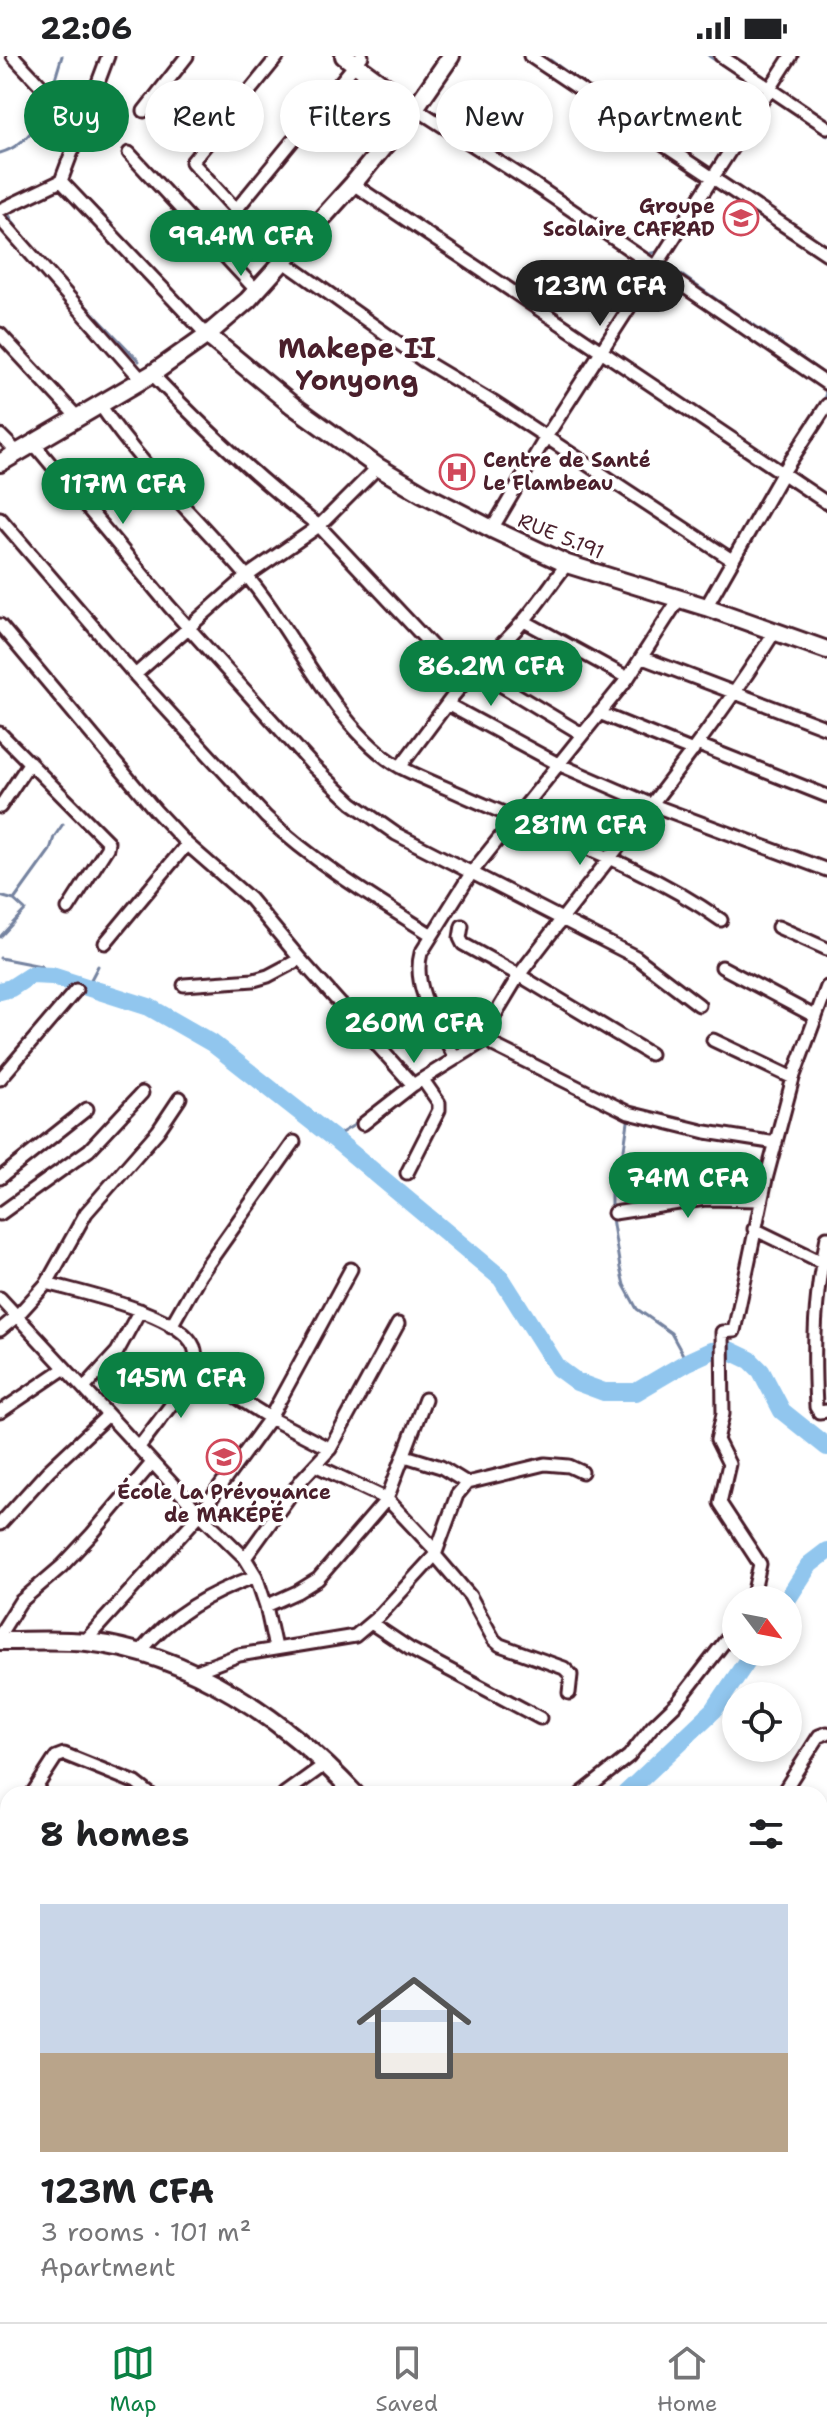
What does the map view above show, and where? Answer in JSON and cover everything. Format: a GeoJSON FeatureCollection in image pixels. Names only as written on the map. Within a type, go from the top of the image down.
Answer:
{"type":"FeatureCollection","features":[{"type":"Feature","properties":{"kind":"street"},"geometry":{"type":"LineString","coordinates":[[13,56],[36,80]]}},
{"type":"Feature","properties":{"kind":"street"},"geometry":{"type":"LineString","coordinates":[[0,210],[61,181],[108,56]]}},
{"type":"Feature","properties":{"kind":"street"},"geometry":{"type":"LineString","coordinates":[[144,111],[187,56]]}},
{"type":"Feature","properties":{"kind":"street"},"geometry":{"type":"LineString","coordinates":[[278,56],[192,162],[235,211],[283,261],[424,361],[732,560]]}},
{"type":"Feature","properties":{"kind":"street"},"geometry":{"type":"LineString","coordinates":[[420,101],[451,56]]}},
{"type":"Feature","properties":{"kind":"street"},"geometry":{"type":"LineString","coordinates":[[530,56],[827,254]]}},
{"type":"Feature","properties":{"kind":"street"},"geometry":{"type":"LineString","coordinates":[[721,56],[757,80]]}},
{"type":"Feature","properties":{"kind":"street"},"geometry":{"type":"LineString","coordinates":[[791,56],[771,89],[827,127]]}},
{"type":"Feature","properties":{"kind":"street"},"geometry":{"type":"LineString","coordinates":[[235,211],[354,59],[380,80]]}},
{"type":"Feature","properties":{"kind":"street"},"geometry":{"type":"LineString","coordinates":[[420,111],[827,384]]}},
{"type":"Feature","properties":{"kind":"street"},"geometry":{"type":"LineString","coordinates":[[0,463],[147,377],[207,335],[257,291],[379,152]]}},
{"type":"Feature","properties":{"kind":"street"},"geometry":{"type":"LineString","coordinates":[[492,529],[546,437],[729,152]]}},
{"type":"Feature","properties":{"kind":"street"},"geometry":{"type":"LineString","coordinates":[[129,153],[257,291]]}},
{"type":"Feature","properties":{"kind":"street","name":"RUE 5.191"},"geometry":{"type":"LineString","coordinates":[[61,181],[207,335],[292,405],[378,467],[492,529],[567,564],[706,607],[827,650]]}},
{"type":"Feature","properties":{"kind":"street"},"geometry":{"type":"LineString","coordinates":[[353,184],[827,503]]}},
{"type":"Feature","properties":{"kind":"street"},"geometry":{"type":"LineString","coordinates":[[0,219],[147,377],[319,526],[464,680]]}},
{"type":"Feature","properties":{"kind":"street"},"geometry":{"type":"LineString","coordinates":[[0,334],[78,418]]}},
{"type":"Feature","properties":{"kind":"street"},"geometry":{"type":"LineString","coordinates":[[100,405],[154,475],[247,576],[362,737],[379,753],[400,767],[610,857],[685,896],[721,920]]}},
{"type":"Feature","properties":{"kind":"street"},"geometry":{"type":"LineString","coordinates":[[706,607],[782,474],[827,405]]}},
{"type":"Feature","properties":{"kind":"street"},"geometry":{"type":"LineString","coordinates":[[0,435],[18,453]]}},
{"type":"Feature","properties":{"kind":"street"},"geometry":{"type":"LineString","coordinates":[[34,444],[121,551],[314,767],[352,803],[396,834],[636,957],[699,1005]]}},
{"type":"Feature","properties":{"kind":"street"},"geometry":{"type":"LineString","coordinates":[[135,675],[247,576],[319,526],[378,467]]}},
{"type":"Feature","properties":{"kind":"street"},"geometry":{"type":"LineString","coordinates":[[0,518],[135,675],[248,799],[286,836],[343,879],[432,935]]}},
{"type":"Feature","properties":{"kind":"street"},"geometry":{"type":"LineString","coordinates":[[400,767],[464,680],[477,671],[524,621],[567,564]]}},
{"type":"Feature","properties":{"kind":"street"},"geometry":{"type":"LineString","coordinates":[[455,1058],[420,982],[419,962],[432,935],[472,872],[643,658],[679,599]]}},
{"type":"Feature","properties":{"kind":"street"},"geometry":{"type":"LineString","coordinates":[[524,621],[628,678]]}},
{"type":"Feature","properties":{"kind":"street"},"geometry":{"type":"LineString","coordinates":[[0,625],[155,810],[187,844],[250,899],[300,959],[439,1103],[439,1110],[407,1173]]}},
{"type":"Feature","properties":{"kind":"street"},"geometry":{"type":"LineString","coordinates":[[775,631],[735,695],[696,748],[519,975],[487,1028],[487,1039],[495,1046],[629,1113],[706,1132],[776,1143]]}},
{"type":"Feature","properties":{"kind":"street"},"geometry":{"type":"LineString","coordinates":[[643,658],[827,728]]}},
{"type":"Feature","properties":{"kind":"street"},"geometry":{"type":"LineString","coordinates":[[477,671],[582,734]]}},
{"type":"Feature","properties":{"kind":"street"},"geometry":{"type":"LineString","coordinates":[[447,704],[558,764],[650,804],[827,870]]}},
{"type":"Feature","properties":{"kind":"street"},"geometry":{"type":"LineString","coordinates":[[599,713],[827,796]]}},
{"type":"Feature","properties":{"kind":"street"},"geometry":{"type":"LineString","coordinates":[[0,733],[108,842],[68,909]]}},
{"type":"Feature","properties":{"kind":"street"},"geometry":{"type":"LineString","coordinates":[[0,807],[30,762]]}},
{"type":"Feature","properties":{"kind":"street"},"geometry":{"type":"LineString","coordinates":[[105,943],[187,844]]}},
{"type":"Feature","properties":{"kind":"street"},"geometry":{"type":"LineString","coordinates":[[462,926],[460,938],[463,944],[650,1054]]}},
{"type":"Feature","properties":{"kind":"street"},"geometry":{"type":"LineString","coordinates":[[778,927],[827,949]]}},
{"type":"Feature","properties":{"kind":"street"},"geometry":{"type":"LineString","coordinates":[[184,985],[254,980],[300,959]]}},
{"type":"Feature","properties":{"kind":"street"},"geometry":{"type":"LineString","coordinates":[[722,967],[816,1017]]}},
{"type":"Feature","properties":{"kind":"street"},"geometry":{"type":"LineString","coordinates":[[755,1586],[760,1564],[720,1503],[729,1464],[717,1440],[723,1414],[722,1332],[734,1331],[754,1229],[793,1078],[827,987]]}},
{"type":"Feature","properties":{"kind":"street"},"geometry":{"type":"LineString","coordinates":[[0,1079],[76,990]]}},
{"type":"Feature","properties":{"kind":"street"},"geometry":{"type":"LineString","coordinates":[[363,1124],[418,1083],[487,1039]]}},
{"type":"Feature","properties":{"kind":"street"},"geometry":{"type":"LineString","coordinates":[[713,1040],[793,1078]]}},
{"type":"Feature","properties":{"kind":"street"},"geometry":{"type":"LineString","coordinates":[[0,1214],[89,1150],[142,1093]]}},
{"type":"Feature","properties":{"kind":"street"},"geometry":{"type":"LineString","coordinates":[[0,1330],[47,1283],[86,1213],[158,1131],[180,1098]]}},
{"type":"Feature","properties":{"kind":"street"},"geometry":{"type":"LineString","coordinates":[[0,1178],[87,1109]]}},
{"type":"Feature","properties":{"kind":"street"},"geometry":{"type":"LineString","coordinates":[[171,1326],[200,1275],[294,1142]]}},
{"type":"Feature","properties":{"kind":"street"},"geometry":{"type":"LineString","coordinates":[[614,1213],[705,1199],[761,1200]]}},
{"type":"Feature","properties":{"kind":"street"},"geometry":{"type":"LineString","coordinates":[[754,1229],[822,1262]]}},
{"type":"Feature","properties":{"kind":"street"},"geometry":{"type":"LineString","coordinates":[[827,1237],[814,1313],[813,1346],[816,1407],[819,1412],[827,1411]]}},
{"type":"Feature","properties":{"kind":"street"},"geometry":{"type":"LineString","coordinates":[[85,1641],[200,1514],[270,1418],[351,1269]]}},
{"type":"Feature","properties":{"kind":"street"},"geometry":{"type":"LineString","coordinates":[[47,1283],[153,1314],[187,1336],[194,1347],[196,1372],[139,1447]]}},
{"type":"Feature","properties":{"kind":"street"},"geometry":{"type":"LineString","coordinates":[[0,1298],[200,1514],[245,1558],[256,1576],[275,1648]]}},
{"type":"Feature","properties":{"kind":"street"},"geometry":{"type":"LineString","coordinates":[[84,1388],[117,1352],[140,1310]]}},
{"type":"Feature","properties":{"kind":"street"},"geometry":{"type":"LineString","coordinates":[[245,1558],[330,1449],[398,1324]]}},
{"type":"Feature","properties":{"kind":"street"},"geometry":{"type":"LineString","coordinates":[[813,1346],[827,1344]]}},
{"type":"Feature","properties":{"kind":"street"},"geometry":{"type":"LineString","coordinates":[[0,1412],[65,1368]]}},
{"type":"Feature","properties":{"kind":"street"},"geometry":{"type":"LineString","coordinates":[[196,1372],[270,1418],[330,1449]]}},
{"type":"Feature","properties":{"kind":"street"},"geometry":{"type":"LineString","coordinates":[[266,1606],[318,1579],[387,1499],[425,1399]]}},
{"type":"Feature","properties":{"kind":"street"},"geometry":{"type":"LineString","coordinates":[[0,1524],[48,1471],[108,1415]]}},
{"type":"Feature","properties":{"kind":"street"},"geometry":{"type":"LineString","coordinates":[[405,1456],[441,1467],[467,1483]]}},
{"type":"Feature","properties":{"kind":"street"},"geometry":{"type":"LineString","coordinates":[[0,1634],[20,1602],[62,1566],[152,1463]]}},
{"type":"Feature","properties":{"kind":"street"},"geometry":{"type":"LineString","coordinates":[[194,1672],[226,1658],[355,1636],[371,1623],[435,1552],[457,1495],[467,1483],[545,1464],[569,1466],[582,1472]]}},
{"type":"Feature","properties":{"kind":"street"},"geometry":{"type":"LineString","coordinates":[[315,1465],[387,1499],[470,1596],[494,1640],[500,1645],[564,1668],[571,1675],[569,1693]]}},
{"type":"Feature","properties":{"kind":"street"},"geometry":{"type":"LineString","coordinates":[[139,1653],[156,1632],[182,1612],[214,1592],[256,1576]]}},
{"type":"Feature","properties":{"kind":"street"},"geometry":{"type":"LineString","coordinates":[[371,1623],[410,1649],[540,1718]]}},
{"type":"Feature","properties":{"kind":"street"},"geometry":{"type":"LineString","coordinates":[[0,1641],[85,1641],[139,1653],[194,1672],[263,1714],[327,1763],[348,1786]]}},
{"type":"Feature","properties":{"kind":"street"},"geometry":{"type":"LineString","coordinates":[[591,1786],[629,1756],[652,1727],[677,1703],[722,1645]]}},
{"type":"Feature","properties":{"kind":"street"},"geometry":{"type":"LineString","coordinates":[[787,1786],[819,1736],[827,1733]]}},
{"type":"Feature","properties":{"kind":"street"},"geometry":{"type":"LineString","coordinates":[[37,1786],[56,1757],[64,1754],[140,1786]]}},
{"type":"Feature","properties":{"kind":"street"},"geometry":{"type":"LineString","coordinates":[[295,1786],[327,1763]]}},
{"type":"Feature","properties":{"kind":"waterway"},"geometry":{"type":"LineString","coordinates":[[0,153],[14,147],[35,127],[48,100],[62,56]]}},
{"type":"Feature","properties":{"kind":"waterway"},"geometry":{"type":"LineString","coordinates":[[709,56],[745,80]]}},
{"type":"Feature","properties":{"kind":"waterway"},"geometry":{"type":"LineString","coordinates":[[550,60],[578,80]]}},
{"type":"Feature","properties":{"kind":"waterway"},"geometry":{"type":"LineString","coordinates":[[384,76],[390,80]]}},
{"type":"Feature","properties":{"kind":"waterway"},"geometry":{"type":"LineString","coordinates":[[772,98],[827,135]]}},
{"type":"Feature","properties":{"kind":"waterway"},"geometry":{"type":"LineString","coordinates":[[426,102],[427,107],[436,113]]}},
{"type":"Feature","properties":{"kind":"waterway"},"geometry":{"type":"LineString","coordinates":[[500,169],[609,242]]}},
{"type":"Feature","properties":{"kind":"waterway"},"geometry":{"type":"LineString","coordinates":[[84,196],[112,224]]}},
{"type":"Feature","properties":{"kind":"waterway"},"geometry":{"type":"LineString","coordinates":[[7,212],[22,236]]}},
{"type":"Feature","properties":{"kind":"waterway"},"geometry":{"type":"LineString","coordinates":[[598,221],[647,254],[657,252],[662,246]]}},
{"type":"Feature","properties":{"kind":"waterway"},"geometry":{"type":"LineString","coordinates":[[640,279],[643,271],[641,264]]}},
{"type":"Feature","properties":{"kind":"waterway"},"geometry":{"type":"LineString","coordinates":[[667,265],[740,316]]}},
{"type":"Feature","properties":{"kind":"waterway"},"geometry":{"type":"LineString","coordinates":[[60,279],[139,361]]}},
{"type":"Feature","properties":{"kind":"waterway"},"geometry":{"type":"LineString","coordinates":[[155,288],[177,312]]}},
{"type":"Feature","properties":{"kind":"waterway"},"geometry":{"type":"LineString","coordinates":[[59,294],[70,306]]}},
{"type":"Feature","properties":{"kind":"waterway"},"geometry":{"type":"LineString","coordinates":[[748,321],[782,344]]}},
{"type":"Feature","properties":{"kind":"waterway"},"geometry":{"type":"LineString","coordinates":[[186,322],[195,332]]}},
{"type":"Feature","properties":{"kind":"waterway"},"geometry":{"type":"LineString","coordinates":[[790,350],[827,376]]}},
{"type":"Feature","properties":{"kind":"waterway"},"geometry":{"type":"LineString","coordinates":[[823,387],[826,393],[823,402]]}},
{"type":"Feature","properties":{"kind":"waterway"},"geometry":{"type":"LineString","coordinates":[[329,507],[352,486]]}},
{"type":"Feature","properties":{"kind":"waterway"},"geometry":{"type":"LineString","coordinates":[[660,800],[679,809]]}},
{"type":"Feature","properties":{"kind":"waterway"},"geometry":{"type":"LineString","coordinates":[[14,900],[50,850],[63,824]]}},
{"type":"Feature","properties":{"kind":"waterway"},"geometry":{"type":"LineString","coordinates":[[812,870],[827,877]]}},
{"type":"Feature","properties":{"kind":"waterway"},"geometry":{"type":"LineString","coordinates":[[0,896],[14,900],[25,910],[0,937]]}},
{"type":"Feature","properties":{"kind":"waterway"},"geometry":{"type":"LineString","coordinates":[[298,947],[313,966]]}},
{"type":"Feature","properties":{"kind":"waterway"},"geometry":{"type":"LineString","coordinates":[[0,958],[41,966],[50,975]]}},
{"type":"Feature","properties":{"kind":"waterway"},"geometry":{"type":"LineString","coordinates":[[87,987],[98,966]]}},
{"type":"Feature","properties":{"kind":"waterway"},"geometry":{"type":"LineString","coordinates":[[0,991],[31,975],[52,976],[149,1007],[212,1043],[337,1141],[501,1278],[558,1368],[577,1382],[604,1392],[636,1392],[711,1351],[729,1350],[750,1360],[761,1371],[782,1411],[827,1447]]}},
{"type":"Feature","properties":{"kind":"waterway"},"geometry":{"type":"LineString","coordinates":[[505,987],[510,978]]}},
{"type":"Feature","properties":{"kind":"waterway"},"geometry":{"type":"LineString","coordinates":[[347,1000],[385,1046]]}},
{"type":"Feature","properties":{"kind":"waterway"},"geometry":{"type":"LineString","coordinates":[[375,1050],[405,1087]]}},
{"type":"Feature","properties":{"kind":"waterway"},"geometry":{"type":"LineString","coordinates":[[629,1115],[624,1149],[611,1180],[611,1212],[620,1268],[624,1285],[637,1309],[671,1333],[687,1362]]}},
{"type":"Feature","properties":{"kind":"waterway"},"geometry":{"type":"LineString","coordinates":[[337,1141],[341,1133],[361,1121]]}},
{"type":"Feature","properties":{"kind":"waterway"},"geometry":{"type":"LineString","coordinates":[[796,1586],[810,1564],[827,1551]]}},
{"type":"Feature","properties":{"kind":"waterway"},"geometry":{"type":"LineString","coordinates":[[633,1786],[714,1710],[744,1666]]}},
{"type":"Feature","properties":{"kind":"place","name":"Groupe Scolaire CAFRAD"},"geometry":{"type":"Point","coordinates":[741,218]}},
{"type":"Feature","properties":{"kind":"place","name":"Centre de Santé Le Flambeau"},"geometry":{"type":"Point","coordinates":[457,472]}},
{"type":"Feature","properties":{"kind":"place","name":"École La Prévoyance de MAKÉPÉ"},"geometry":{"type":"Point","coordinates":[224,1457]}},
{"type":"Feature","properties":{"kind":"district","name":"Makepe II Yonyong"},"geometry":{"type":"Point","coordinates":[357,364]}}]}
